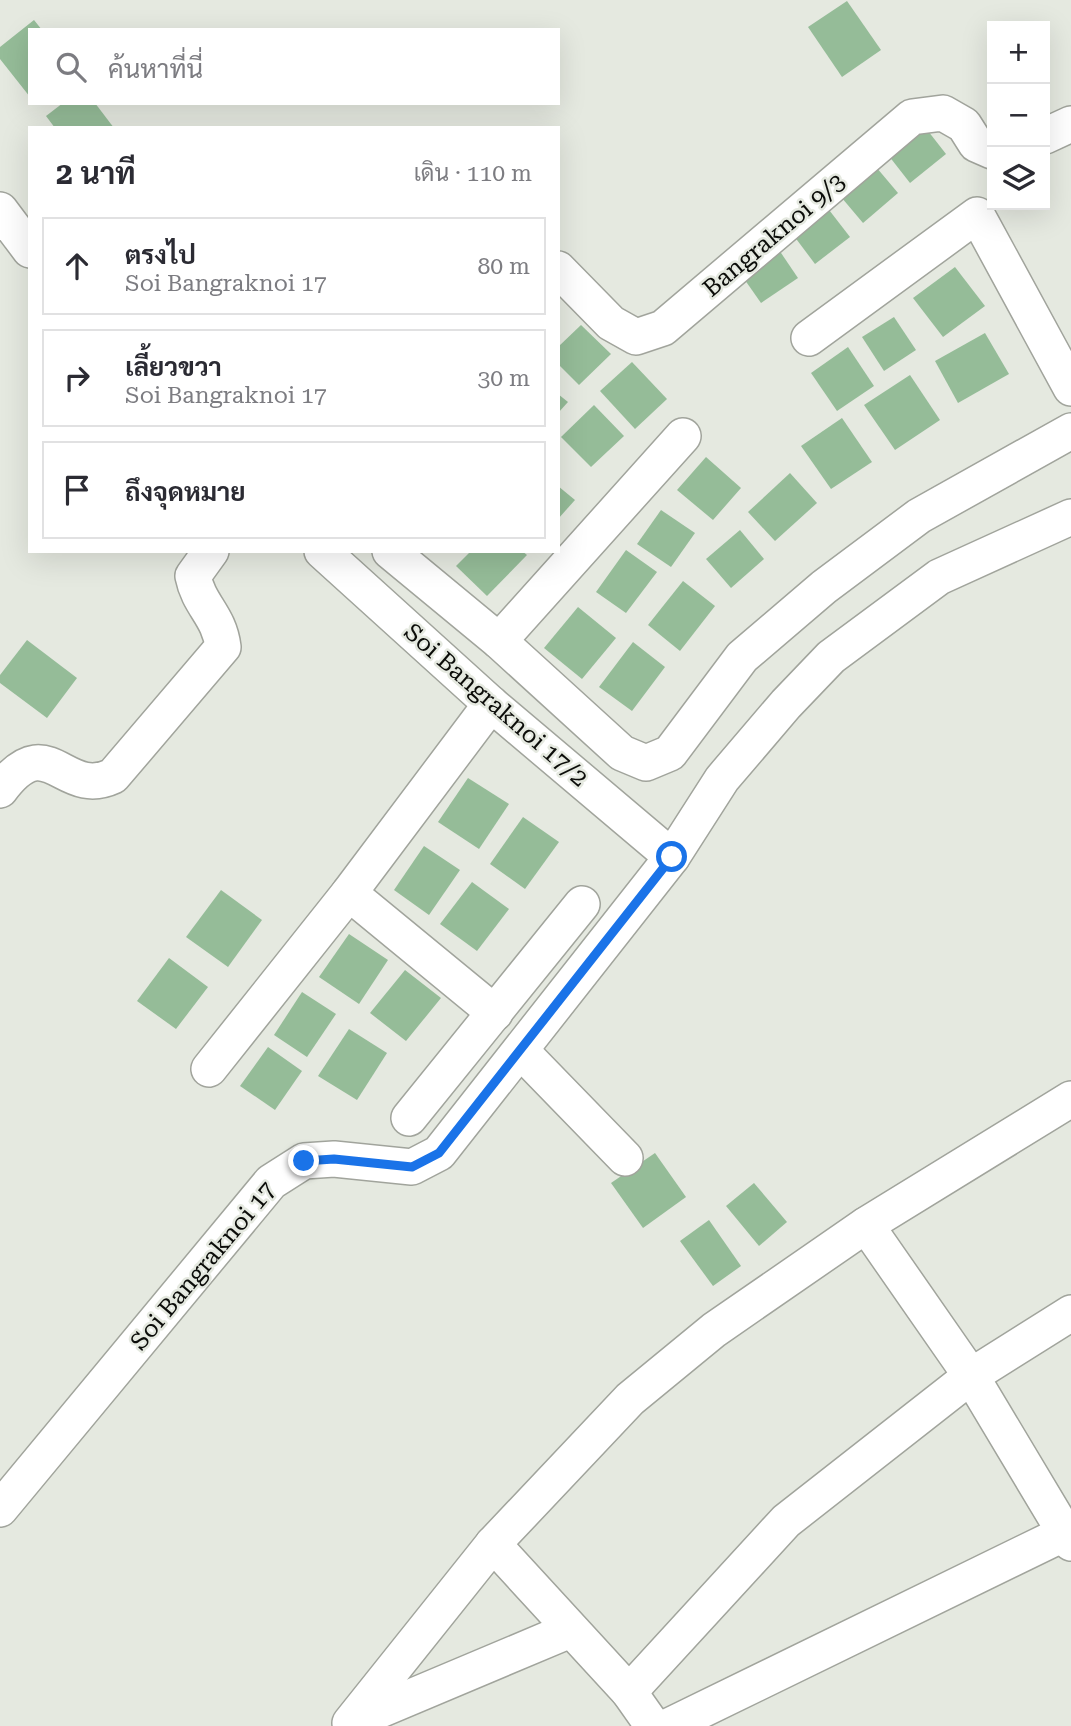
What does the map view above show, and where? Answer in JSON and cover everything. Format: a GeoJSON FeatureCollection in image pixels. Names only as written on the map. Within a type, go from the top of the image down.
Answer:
{"type":"FeatureCollection","features":[{"type":"Feature","properties":{"kind":"street","name":"Bangraknoi 9/3"},"geometry":{"type":"LineString","coordinates":[[560,271],[611,323],[636,337],[663,328],[912,117],[943,113],[964,125],[976,144],[987,148]]}},
{"type":"Feature","properties":{"kind":"street"},"geometry":{"type":"LineString","coordinates":[[1050,134],[1071,124]]}},
{"type":"Feature","properties":{"kind":"street"},"geometry":{"type":"LineString","coordinates":[[0,210],[28,247]]}},
{"type":"Feature","properties":{"kind":"street"},"geometry":{"type":"LineString","coordinates":[[810,338],[977,215],[1071,388]]}},
{"type":"Feature","properties":{"kind":"street"},"geometry":{"type":"LineString","coordinates":[[392,553],[499,641],[622,753],[646,763],[670,753],[742,657],[824,587],[919,516],[1071,431]]}},
{"type":"Feature","properties":{"kind":"street"},"geometry":{"type":"LineString","coordinates":[[499,641],[683,436]]}},
{"type":"Feature","properties":{"kind":"street","name":"Soi Bangraknoi 17"},"geometry":{"type":"LineString","coordinates":[[0,1509],[271,1182],[304,1161],[334,1159],[412,1167],[439,1153],[672,857],[722,779],[786,704],[831,657],[939,578],[1071,517]]}},
{"type":"Feature","properties":{"kind":"street"},"geometry":{"type":"LineString","coordinates":[[0,789],[15,769],[36,762],[52,764],[80,781],[97,783],[113,776],[223,647],[221,627],[196,594],[193,576],[210,553]]}},
{"type":"Feature","properties":{"kind":"street","name":"Soi Bangraknoi 17/2"},"geometry":{"type":"LineString","coordinates":[[324,553],[491,704],[672,857]]}},
{"type":"Feature","properties":{"kind":"street"},"geometry":{"type":"LineString","coordinates":[[209,1069],[349,892],[491,704]]}},
{"type":"Feature","properties":{"kind":"street"},"geometry":{"type":"LineString","coordinates":[[349,892],[495,1013]]}},
{"type":"Feature","properties":{"kind":"street"},"geometry":{"type":"LineString","coordinates":[[409,1118],[582,904]]}},
{"type":"Feature","properties":{"kind":"street"},"geometry":{"type":"LineString","coordinates":[[521,1051],[625,1158]]}},
{"type":"Feature","properties":{"kind":"street"},"geometry":{"type":"LineString","coordinates":[[346,1724],[493,1544],[630,1399],[714,1330],[866,1225],[1071,1099]]}},
{"type":"Feature","properties":{"kind":"street"},"geometry":{"type":"LineString","coordinates":[[669,1726],[1069,1535],[971,1376],[866,1225]]}},
{"type":"Feature","properties":{"kind":"street"},"geometry":{"type":"LineString","coordinates":[[629,1692],[786,1521],[971,1376],[1071,1313]]}},
{"type":"Feature","properties":{"kind":"street"},"geometry":{"type":"LineString","coordinates":[[493,1544],[629,1692],[653,1726]]}},
{"type":"Feature","properties":{"kind":"street"},"geometry":{"type":"LineString","coordinates":[[346,1724],[570,1630]]}},
{"type":"Feature","properties":{"kind":"building"},"geometry":{"type":"Polygon","coordinates":[[[847,1],[881,50],[842,77],[808,27],[847,1]]]}},
{"type":"Feature","properties":{"kind":"building"},"geometry":{"type":"Polygon","coordinates":[[[34,20],[40,28],[28,28],[28,94],[0,59],[0,47],[34,20]]]}},
{"type":"Feature","properties":{"kind":"building"},"geometry":{"type":"Polygon","coordinates":[[[60,105],[97,105],[112,126],[54,126],[46,116],[60,105]]]}},
{"type":"Feature","properties":{"kind":"building"},"geometry":{"type":"Polygon","coordinates":[[[921,122],[946,154],[910,183],[885,151],[921,122]]]}},
{"type":"Feature","properties":{"kind":"building"},"geometry":{"type":"Polygon","coordinates":[[[871,161],[898,193],[863,223],[836,191],[871,161]]]}},
{"type":"Feature","properties":{"kind":"building"},"geometry":{"type":"Polygon","coordinates":[[[826,206],[850,237],[815,264],[791,232],[826,206]]]}},
{"type":"Feature","properties":{"kind":"building"},"geometry":{"type":"Polygon","coordinates":[[[777,247],[798,278],[761,303],[740,273],[777,247]]]}},
{"type":"Feature","properties":{"kind":"building"},"geometry":{"type":"Polygon","coordinates":[[[955,267],[985,306],[943,337],[913,298],[955,267]]]}},
{"type":"Feature","properties":{"kind":"building"},"geometry":{"type":"Polygon","coordinates":[[[894,317],[916,350],[884,371],[862,337],[894,317]]]}},
{"type":"Feature","properties":{"kind":"building"},"geometry":{"type":"Polygon","coordinates":[[[581,325],[611,354],[579,385],[560,366],[560,345],[581,325]]]}},
{"type":"Feature","properties":{"kind":"building"},"geometry":{"type":"Polygon","coordinates":[[[985,333],[1009,374],[958,403],[935,361],[985,333]]]}},
{"type":"Feature","properties":{"kind":"building"},"geometry":{"type":"Polygon","coordinates":[[[848,347],[874,386],[837,411],[811,373],[848,347]]]}},
{"type":"Feature","properties":{"kind":"building"},"geometry":{"type":"Polygon","coordinates":[[[632,362],[667,399],[635,429],[600,391],[632,362]]]}},
{"type":"Feature","properties":{"kind":"building"},"geometry":{"type":"Polygon","coordinates":[[[910,375],[940,420],[895,450],[864,405],[910,375]]]}},
{"type":"Feature","properties":{"kind":"building"},"geometry":{"type":"Polygon","coordinates":[[[560,396],[568,402],[560,411],[560,396]]]}},
{"type":"Feature","properties":{"kind":"building"},"geometry":{"type":"Polygon","coordinates":[[[594,405],[624,436],[591,467],[561,437],[594,405]]]}},
{"type":"Feature","properties":{"kind":"building"},"geometry":{"type":"Polygon","coordinates":[[[842,418],[872,462],[831,489],[801,446],[842,418]]]}},
{"type":"Feature","properties":{"kind":"building"},"geometry":{"type":"Polygon","coordinates":[[[706,457],[741,488],[713,520],[677,490],[706,457]]]}},
{"type":"Feature","properties":{"kind":"building"},"geometry":{"type":"Polygon","coordinates":[[[790,473],[817,503],[775,541],[748,512],[790,473]]]}},
{"type":"Feature","properties":{"kind":"building"},"geometry":{"type":"Polygon","coordinates":[[[560,488],[575,500],[560,517],[560,488]]]}},
{"type":"Feature","properties":{"kind":"building"},"geometry":{"type":"Polygon","coordinates":[[[661,510],[695,533],[671,567],[637,544],[661,510]]]}},
{"type":"Feature","properties":{"kind":"building"},"geometry":{"type":"Polygon","coordinates":[[[740,530],[764,559],[731,588],[706,559],[740,530]]]}},
{"type":"Feature","properties":{"kind":"building"},"geometry":{"type":"Polygon","coordinates":[[[626,550],[657,572],[626,613],[596,592],[626,550]]]}},
{"type":"Feature","properties":{"kind":"building"},"geometry":{"type":"Polygon","coordinates":[[[469,553],[527,555],[487,596],[456,566],[469,553]]]}},
{"type":"Feature","properties":{"kind":"building"},"geometry":{"type":"Polygon","coordinates":[[[683,581],[715,606],[680,651],[648,625],[683,581]]]}},
{"type":"Feature","properties":{"kind":"building"},"geometry":{"type":"Polygon","coordinates":[[[578,607],[616,638],[582,679],[544,648],[578,607]]]}},
{"type":"Feature","properties":{"kind":"building"},"geometry":{"type":"Polygon","coordinates":[[[27,640],[77,678],[47,718],[0,683],[0,675],[27,640]]]}},
{"type":"Feature","properties":{"kind":"building"},"geometry":{"type":"Polygon","coordinates":[[[633,642],[665,667],[632,711],[599,687],[633,642]]]}},
{"type":"Feature","properties":{"kind":"building"},"geometry":{"type":"Polygon","coordinates":[[[468,778],[509,804],[479,849],[438,822],[468,778]]]}},
{"type":"Feature","properties":{"kind":"building"},"geometry":{"type":"Polygon","coordinates":[[[523,817],[559,842],[525,889],[490,864],[523,817]]]}},
{"type":"Feature","properties":{"kind":"building"},"geometry":{"type":"Polygon","coordinates":[[[424,846],[460,870],[429,915],[394,890],[424,846]]]}},
{"type":"Feature","properties":{"kind":"building"},"geometry":{"type":"Polygon","coordinates":[[[472,882],[509,909],[477,951],[440,924],[472,882]]]}},
{"type":"Feature","properties":{"kind":"building"},"geometry":{"type":"Polygon","coordinates":[[[221,890],[262,920],[228,967],[186,937],[221,890]]]}},
{"type":"Feature","properties":{"kind":"building"},"geometry":{"type":"Polygon","coordinates":[[[349,934],[388,960],[359,1004],[319,977],[349,934]]]}},
{"type":"Feature","properties":{"kind":"building"},"geometry":{"type":"Polygon","coordinates":[[[169,958],[208,987],[176,1029],[137,1001],[169,958]]]}},
{"type":"Feature","properties":{"kind":"building"},"geometry":{"type":"Polygon","coordinates":[[[405,970],[441,998],[406,1041],[370,1013],[405,970]]]}},
{"type":"Feature","properties":{"kind":"building"},"geometry":{"type":"Polygon","coordinates":[[[302,992],[336,1014],[307,1057],[274,1035],[302,992]]]}},
{"type":"Feature","properties":{"kind":"building"},"geometry":{"type":"Polygon","coordinates":[[[349,1029],[387,1053],[357,1100],[318,1076],[349,1029]]]}},
{"type":"Feature","properties":{"kind":"building"},"geometry":{"type":"Polygon","coordinates":[[[268,1047],[302,1071],[275,1110],[240,1086],[268,1047]]]}},
{"type":"Feature","properties":{"kind":"building"},"geometry":{"type":"Polygon","coordinates":[[[655,1153],[686,1197],[643,1228],[611,1183],[655,1153]]]}},
{"type":"Feature","properties":{"kind":"building"},"geometry":{"type":"Polygon","coordinates":[[[754,1183],[787,1222],[759,1246],[726,1206],[754,1183]]]}},
{"type":"Feature","properties":{"kind":"building"},"geometry":{"type":"Polygon","coordinates":[[[709,1220],[741,1266],[713,1286],[680,1241],[709,1220]]]}},
{"type":"Feature","properties":{"kind":"route"},"geometry":{"type":"LineString","coordinates":[[304,1161],[334,1159],[412,1167],[439,1153],[672,857]]}}]}
